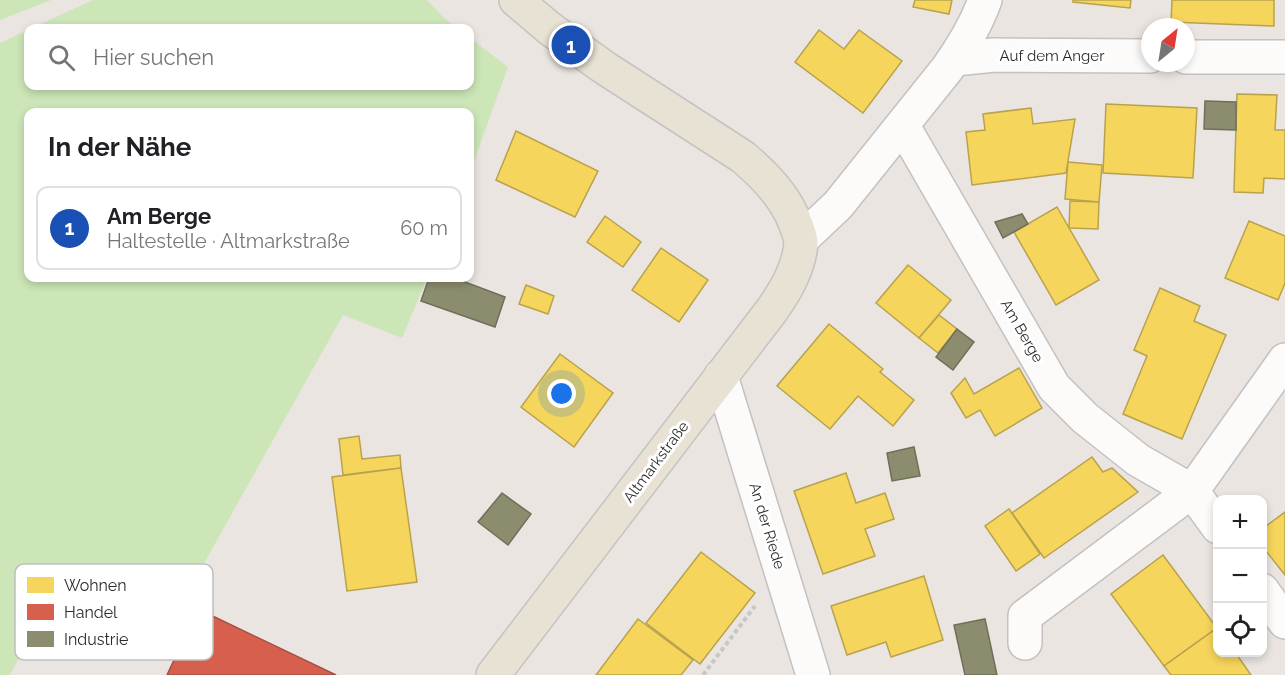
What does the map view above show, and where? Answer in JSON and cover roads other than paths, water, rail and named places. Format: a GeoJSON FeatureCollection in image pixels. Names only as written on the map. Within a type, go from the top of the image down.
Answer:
{"type":"FeatureCollection","features":[{"type":"Feature","properties":{"kind":"main road"},"geometry":{"type":"LineString","coordinates":[[516,0],[596,63],[743,157],[772,185],[784,201],[801,240]]}},
{"type":"Feature","properties":{"kind":"main road","name":"Altmarkstraße"},"geometry":{"type":"LineString","coordinates":[[493,675],[784,292],[793,275],[801,240]]}},
{"type":"Feature","properties":{"kind":"street"},"geometry":{"type":"LineString","coordinates":[[801,240],[838,205],[955,58],[979,17],[984,0]]}},
{"type":"Feature","properties":{"kind":"street","name":"Auf dem Anger"},"geometry":{"type":"LineString","coordinates":[[955,58],[1141,57]]}},
{"type":"Feature","properties":{"kind":"street"},"geometry":{"type":"LineString","coordinates":[[1195,57],[1285,57]]}},
{"type":"Feature","properties":{"kind":"street","name":"Am Berge"},"geometry":{"type":"LineString","coordinates":[[903,126],[1054,387],[1084,418],[1138,460],[1192,491],[1213,520]]}},
{"type":"Feature","properties":{"kind":"street"},"geometry":{"type":"LineString","coordinates":[[1025,643],[1025,616],[1192,491],[1285,360]]}},
{"type":"Feature","properties":{"kind":"street","name":"An der Riede"},"geometry":{"type":"LineString","coordinates":[[721,376],[813,675]]}},
{"type":"Feature","properties":{"kind":"street"},"geometry":{"type":"LineString","coordinates":[[1267,596],[1285,622]]}},
{"type":"Feature","properties":{"kind":"place","name":"Am Berge"},"geometry":{"type":"Point","coordinates":[571,45]}}]}
